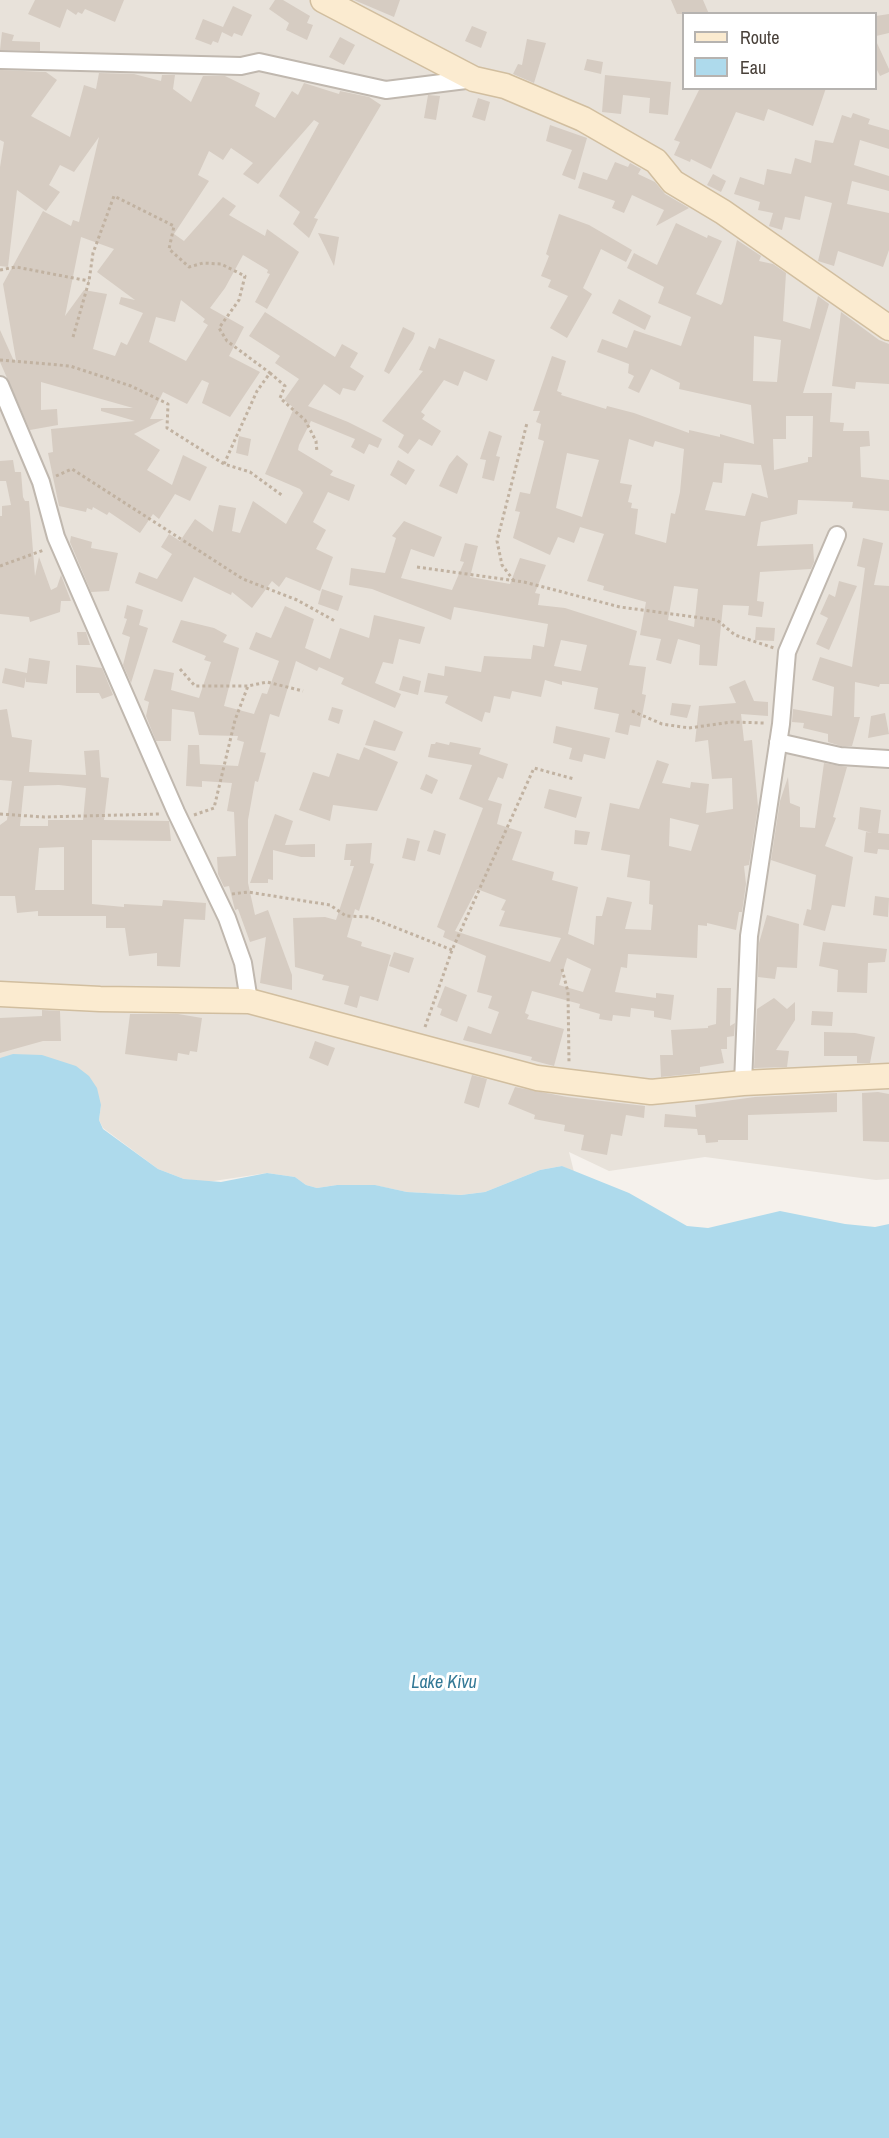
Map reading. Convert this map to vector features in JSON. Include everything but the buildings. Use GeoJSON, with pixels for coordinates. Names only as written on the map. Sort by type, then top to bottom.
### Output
{"type":"FeatureCollection","features":[{"type":"Feature","properties":{"kind":"street"},"geometry":{"type":"LineString","coordinates":[[323,0],[474,80],[505,86],[582,119],[656,160],[673,182],[723,212],[889,328]]}},
{"type":"Feature","properties":{"kind":"street"},"geometry":{"type":"LineString","coordinates":[[0,60],[232,66],[260,62],[386,90],[474,80]]}},
{"type":"Feature","properties":{"kind":"street"},"geometry":{"type":"LineString","coordinates":[[0,385],[41,482],[60,545],[178,816],[227,918],[243,963],[249,1001]]}},
{"type":"Feature","properties":{"kind":"street"},"geometry":{"type":"LineString","coordinates":[[743,1083],[749,936],[781,723],[787,652],[837,535]]}},
{"type":"Feature","properties":{"kind":"street"},"geometry":{"type":"LineString","coordinates":[[778,742],[840,756],[889,759]]}},
{"type":"Feature","properties":{"kind":"street"},"geometry":{"type":"LineString","coordinates":[[0,994],[100,999],[249,1001],[537,1078],[651,1092],[743,1083],[889,1076]]}},
{"type":"Feature","properties":{"kind":"path"},"geometry":{"type":"LineString","coordinates":[[73,337],[89,282],[93,253],[106,213],[114,196],[122,198],[174,226],[169,249],[189,267],[202,263],[221,264],[245,276],[239,300],[219,328],[227,341],[285,386],[280,398],[305,420],[316,441],[317,452]]}},
{"type":"Feature","properties":{"kind":"path"},"geometry":{"type":"LineString","coordinates":[[0,270],[16,267],[89,282]]}},
{"type":"Feature","properties":{"kind":"path"},"geometry":{"type":"LineString","coordinates":[[0,360],[70,366],[131,386],[168,404],[167,428],[224,464],[250,472],[283,496]]}},
{"type":"Feature","properties":{"kind":"path"},"geometry":{"type":"LineString","coordinates":[[224,464],[257,391],[270,373]]}},
{"type":"Feature","properties":{"kind":"path"},"geometry":{"type":"LineString","coordinates":[[514,580],[502,565],[497,541],[527,423]]}},
{"type":"Feature","properties":{"kind":"path"},"geometry":{"type":"LineString","coordinates":[[41,482],[72,469],[243,579],[297,600],[335,621]]}},
{"type":"Feature","properties":{"kind":"path"},"geometry":{"type":"LineString","coordinates":[[0,566],[60,545]]}},
{"type":"Feature","properties":{"kind":"path"},"geometry":{"type":"LineString","coordinates":[[417,567],[514,580],[620,607],[717,620],[735,635],[787,652]]}},
{"type":"Feature","properties":{"kind":"path"},"geometry":{"type":"LineString","coordinates":[[180,669],[195,686],[248,686],[267,682],[303,691]]}},
{"type":"Feature","properties":{"kind":"path"},"geometry":{"type":"LineString","coordinates":[[0,814],[44,817],[178,816],[214,808],[235,720],[248,686]]}},
{"type":"Feature","properties":{"kind":"path"},"geometry":{"type":"LineString","coordinates":[[632,711],[662,724],[689,728],[732,722],[781,723]]}},
{"type":"Feature","properties":{"kind":"path"},"geometry":{"type":"LineString","coordinates":[[419,1046],[452,950],[534,768],[574,779]]}},
{"type":"Feature","properties":{"kind":"path"},"geometry":{"type":"LineString","coordinates":[[215,896],[248,892],[330,905],[346,916],[369,917],[452,950]]}},
{"type":"Feature","properties":{"kind":"path"},"geometry":{"type":"LineString","coordinates":[[562,969],[568,992],[570,1083]]}},
{"type":"Feature","properties":{"kind":"shaded area"},"geometry":{"type":"Polygon","coordinates":[[[0,0],[889,0],[889,1179],[876,1180],[705,1157],[609,1171],[569,1152],[574,1172],[562,1166],[540,1170],[485,1192],[461,1195],[407,1192],[374,1185],[337,1185],[317,1188],[306,1185],[295,1177],[267,1173],[207,1182],[184,1179],[158,1169],[103,1128],[99,1120],[101,1105],[0,1058],[0,0]]]}},
{"type":"Feature","properties":{"kind":"water","name":"Lake Kivu"},"geometry":{"type":"Polygon","coordinates":[[[13,1054],[42,1055],[76,1066],[89,1076],[97,1088],[101,1105],[99,1120],[103,1129],[158,1169],[184,1179],[221,1182],[267,1173],[295,1177],[306,1185],[317,1188],[337,1185],[375,1185],[407,1192],[461,1195],[485,1192],[540,1170],[562,1166],[629,1193],[687,1226],[708,1228],[780,1211],[845,1224],[875,1227],[889,1224],[889,2138],[0,2138],[0,1058],[13,1054]]]}}]}
